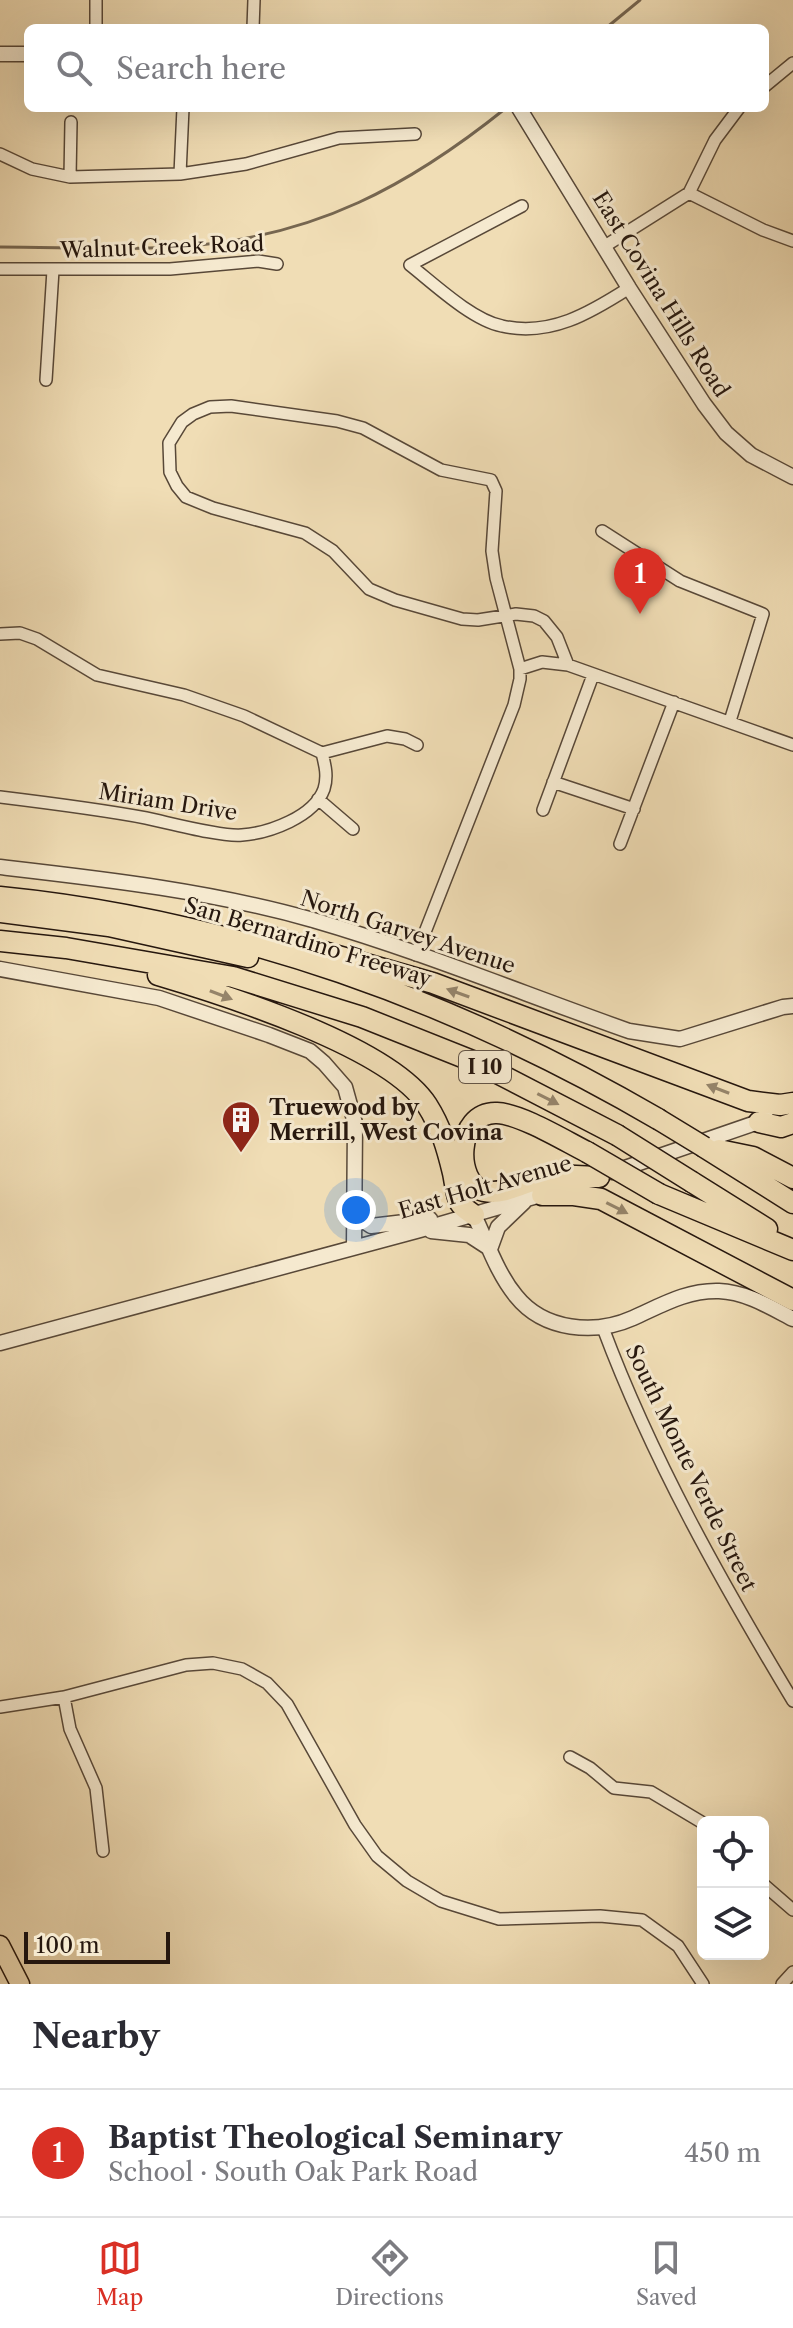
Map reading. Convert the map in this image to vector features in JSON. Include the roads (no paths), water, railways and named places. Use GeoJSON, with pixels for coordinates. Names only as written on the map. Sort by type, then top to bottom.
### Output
{"type":"FeatureCollection","features":[{"type":"Feature","properties":{"kind":"highway","name":"San Bernardino Freeway"},"geometry":{"type":"LineString","coordinates":[[0,897],[61,903],[210,932],[360,979],[439,1009],[604,1088],[793,1203]]}},
{"type":"Feature","properties":{"kind":"highway"},"geometry":{"type":"LineString","coordinates":[[0,912],[109,926],[178,940],[249,957],[332,983],[360,979]]}},
{"type":"Feature","properties":{"kind":"highway"},"geometry":{"type":"LineString","coordinates":[[0,925],[118,942],[250,971],[328,995],[348,1014]]}},
{"type":"Feature","properties":{"kind":"highway"},"geometry":{"type":"LineString","coordinates":[[210,932],[259,934],[346,957],[433,983],[748,1101],[793,1106]]}},
{"type":"Feature","properties":{"kind":"highway","name":"I 10"},"geometry":{"type":"LineString","coordinates":[[0,941],[66,948],[233,977],[348,1014],[480,1064],[617,1135],[793,1247]]}},
{"type":"Feature","properties":{"kind":"highway"},"geometry":{"type":"LineString","coordinates":[[66,948],[210,991],[355,1049],[397,1074],[424,1100],[439,1124],[466,1218]]}},
{"type":"Feature","properties":{"kind":"highway"},"geometry":{"type":"LineString","coordinates":[[599,1177],[549,1176],[496,1192],[480,1190],[471,1181],[463,1154],[464,1139],[471,1125],[484,1115],[496,1113],[539,1128],[659,1194],[793,1247]]}},
{"type":"Feature","properties":{"kind":"highway"},"geometry":{"type":"LineString","coordinates":[[759,1122],[781,1127],[793,1123]]}},
{"type":"Feature","properties":{"kind":"highway"},"geometry":{"type":"LineString","coordinates":[[704,1147],[759,1160],[793,1178]]}},
{"type":"Feature","properties":{"kind":"highway"},"geometry":{"type":"LineString","coordinates":[[534,1197],[574,1195],[601,1199],[793,1300]]}},
{"type":"Feature","properties":{"kind":"main road"},"geometry":{"type":"LineString","coordinates":[[0,1945],[20,1984]]}},
{"type":"Feature","properties":{"kind":"street"},"geometry":{"type":"LineString","coordinates":[[96,0],[96,24]]}},
{"type":"Feature","properties":{"kind":"street"},"geometry":{"type":"LineString","coordinates":[[253,24],[254,0]]}},
{"type":"Feature","properties":{"kind":"street"},"geometry":{"type":"LineString","coordinates":[[0,54],[24,54]]}},
{"type":"Feature","properties":{"kind":"street"},"geometry":{"type":"LineString","coordinates":[[769,83],[793,63]]}},
{"type":"Feature","properties":{"kind":"street"},"geometry":{"type":"LineString","coordinates":[[180,174],[183,112]]}},
{"type":"Feature","properties":{"kind":"street","name":"East Covina Hills Road"},"geometry":{"type":"LineString","coordinates":[[521,112],[704,404],[726,433],[751,455],[793,477]]}},
{"type":"Feature","properties":{"kind":"street"},"geometry":{"type":"LineString","coordinates":[[605,246],[689,193],[715,140],[736,112]]}},
{"type":"Feature","properties":{"kind":"street"},"geometry":{"type":"LineString","coordinates":[[70,177],[71,122]]}},
{"type":"Feature","properties":{"kind":"street"},"geometry":{"type":"LineString","coordinates":[[0,154],[32,169],[70,177],[180,174],[246,164],[339,138],[415,134]]}},
{"type":"Feature","properties":{"kind":"street"},"geometry":{"type":"LineString","coordinates":[[689,193],[763,230],[793,241]]}},
{"type":"Feature","properties":{"kind":"street"},"geometry":{"type":"LineString","coordinates":[[522,206],[410,265],[462,306],[501,326],[548,328],[590,313],[629,288]]}},
{"type":"Feature","properties":{"kind":"street","name":"Walnut Creek Road"},"geometry":{"type":"LineString","coordinates":[[0,269],[170,269],[258,261],[277,264]]}},
{"type":"Feature","properties":{"kind":"street"},"geometry":{"type":"LineString","coordinates":[[46,380],[53,270]]}},
{"type":"Feature","properties":{"kind":"street"},"geometry":{"type":"LineString","coordinates":[[416,955],[514,705],[520,679],[511,615],[492,551],[496,491],[491,480],[441,470],[385,437],[363,428],[337,421],[231,406],[210,407],[193,414],[182,422],[169,443],[170,472],[186,497],[213,508],[305,533],[333,551],[369,589],[395,600],[462,619],[511,615],[534,616],[550,627],[557,637],[568,665]]}},
{"type":"Feature","properties":{"kind":"street"},"geometry":{"type":"LineString","coordinates":[[602,531],[680,581],[763,614],[730,721]]}},
{"type":"Feature","properties":{"kind":"street"},"geometry":{"type":"LineString","coordinates":[[0,634],[20,633],[37,639],[97,675],[184,695],[229,711],[322,753],[387,736],[417,745]]}},
{"type":"Feature","properties":{"kind":"street"},"geometry":{"type":"LineString","coordinates":[[520,669],[542,662],[568,665],[793,745]]}},
{"type":"Feature","properties":{"kind":"street"},"geometry":{"type":"LineString","coordinates":[[543,810],[593,675]]}},
{"type":"Feature","properties":{"kind":"street"},"geometry":{"type":"LineString","coordinates":[[620,844],[674,702]]}},
{"type":"Feature","properties":{"kind":"street"},"geometry":{"type":"LineString","coordinates":[[322,753],[327,771],[324,789],[318,799],[353,829]]}},
{"type":"Feature","properties":{"kind":"street"},"geometry":{"type":"LineString","coordinates":[[553,782],[634,809]]}},
{"type":"Feature","properties":{"kind":"street","name":"Miriam Drive"},"geometry":{"type":"LineString","coordinates":[[0,797],[128,815],[238,836],[267,832],[294,820],[318,799]]}},
{"type":"Feature","properties":{"kind":"street","name":"North Garvey Avenue"},"geometry":{"type":"LineString","coordinates":[[0,867],[135,884],[314,921],[629,1031],[680,1039],[793,1006]]}},
{"type":"Feature","properties":{"kind":"street"},"geometry":{"type":"LineString","coordinates":[[0,969],[159,998],[310,1051],[336,1074],[351,1104],[355,1123],[354,1247]]}},
{"type":"Feature","properties":{"kind":"street","name":"East Holt Avenue"},"geometry":{"type":"LineString","coordinates":[[0,1343],[466,1218],[599,1177],[759,1122],[793,1106]]}},
{"type":"Feature","properties":{"kind":"street"},"geometry":{"type":"LineString","coordinates":[[355,1196],[365,1222],[371,1226],[466,1218],[490,1249],[515,1295],[536,1314],[561,1325],[603,1328],[632,1319],[673,1299],[703,1292],[738,1294],[793,1319]]}},
{"type":"Feature","properties":{"kind":"street"},"geometry":{"type":"LineString","coordinates":[[490,1249],[498,1227],[534,1197]]}},
{"type":"Feature","properties":{"kind":"street"},"geometry":{"type":"LineString","coordinates":[[420,1230],[469,1235],[490,1249]]}},
{"type":"Feature","properties":{"kind":"street","name":"South Monte Verde Street"},"geometry":{"type":"LineString","coordinates":[[603,1328],[619,1372],[681,1502],[732,1598],[793,1701]]}},
{"type":"Feature","properties":{"kind":"street"},"geometry":{"type":"LineString","coordinates":[[0,1707],[64,1697],[186,1665],[213,1663],[242,1669],[267,1683],[287,1704],[355,1825],[377,1856],[407,1881],[441,1901],[499,1919],[600,1916],[642,1920],[678,1946],[703,1984]]}},
{"type":"Feature","properties":{"kind":"street"},"geometry":{"type":"LineString","coordinates":[[64,1697],[70,1729],[96,1788],[103,1851]]}},
{"type":"Feature","properties":{"kind":"street"},"geometry":{"type":"LineString","coordinates":[[570,1757],[590,1768],[614,1788],[651,1792],[697,1819]]}},
{"type":"Feature","properties":{"kind":"street"},"geometry":{"type":"LineString","coordinates":[[768,1888],[793,1910]]}},
{"type":"Feature","properties":{"kind":"street"},"geometry":{"type":"LineString","coordinates":[[782,1984],[793,1972]]}},
{"type":"Feature","properties":{"kind":"waterway"},"geometry":{"type":"LineString","coordinates":[[611,24],[640,0]]}},
{"type":"Feature","properties":{"kind":"waterway"},"geometry":{"type":"LineString","coordinates":[[0,247],[118,249],[188,246],[278,231],[319,219],[397,183],[501,112]]}},
{"type":"Feature","properties":{"kind":"place","name":"Baptist Theological Seminary"},"geometry":{"type":"Point","coordinates":[640,614]}},
{"type":"Feature","properties":{"kind":"place","name":"Truewood by Merrill, West Covina"},"geometry":{"type":"Point","coordinates":[241,1154]}}]}
